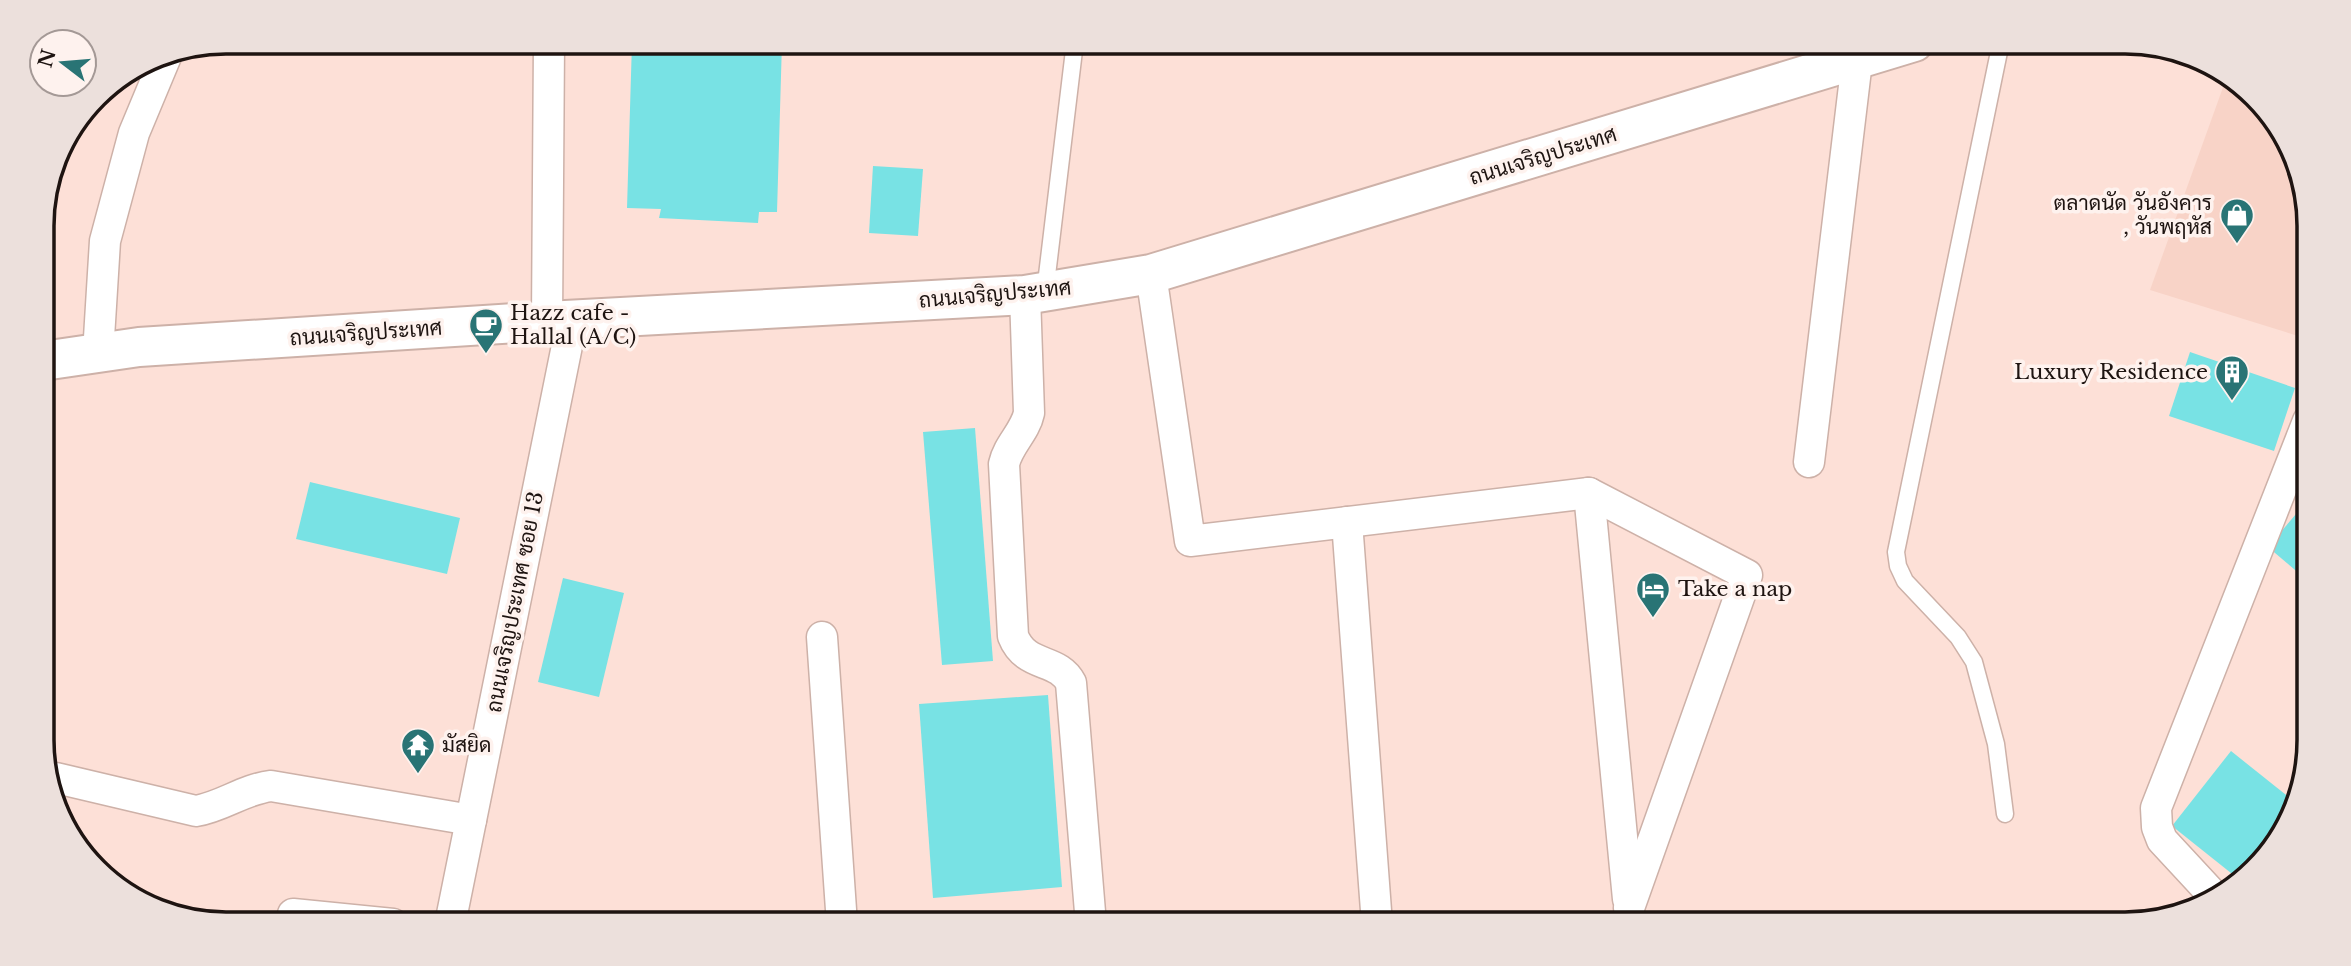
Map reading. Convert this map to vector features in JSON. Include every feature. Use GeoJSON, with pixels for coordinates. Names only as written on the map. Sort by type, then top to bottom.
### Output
{"type":"FeatureCollection","features":[{"type":"Feature","properties":{"kind":"street","name":"ถนนเจริญประเทศ ซอย 13"},"geometry":{"type":"LineString","coordinates":[[452,912],[559,321],[549,54]]}},
{"type":"Feature","properties":{"kind":"street","name":"ถนนเจริญประเทศ"},"geometry":{"type":"LineString","coordinates":[[55,359],[139,347],[1035,294],[1151,274],[1878,54]]}},
{"type":"Feature","properties":{"kind":"street"},"geometry":{"type":"LineString","coordinates":[[1809,462],[1857,61]]}},
{"type":"Feature","properties":{"kind":"street"},"geometry":{"type":"LineString","coordinates":[[97,354],[105,241],[134,133],[162,66]]}},
{"type":"Feature","properties":{"kind":"street"},"geometry":{"type":"LineString","coordinates":[[1151,274],[1190,541],[1588,493],[1747,575],[1632,911]]}},
{"type":"Feature","properties":{"kind":"street"},"geometry":{"type":"LineString","coordinates":[[1035,294],[1029,413],[1027,423],[1006,453],[1004,464],[1013,636],[1017,647],[1025,655],[1061,671],[1071,683],[1090,912]]}},
{"type":"Feature","properties":{"kind":"street"},"geometry":{"type":"LineString","coordinates":[[2209,890],[2162,840],[2157,827],[2156,808],[2297,449]]}},
{"type":"Feature","properties":{"kind":"street"},"geometry":{"type":"LineString","coordinates":[[1588,493],[1630,911]]}},
{"type":"Feature","properties":{"kind":"street"},"geometry":{"type":"LineString","coordinates":[[1347,522],[1376,911]]}},
{"type":"Feature","properties":{"kind":"street"},"geometry":{"type":"LineString","coordinates":[[822,637],[841,912]]}},
{"type":"Feature","properties":{"kind":"street"},"geometry":{"type":"LineString","coordinates":[[59,779],[196,811],[208,809],[255,788],[271,786],[471,820]]}},
{"type":"Feature","properties":{"kind":"lane"},"geometry":{"type":"LineString","coordinates":[[1035,294],[1073,54]]}},
{"type":"Feature","properties":{"kind":"lane"},"geometry":{"type":"LineString","coordinates":[[1999,54],[1896,552],[1898,566],[1905,581],[1958,637],[1974,662],[1996,744],[2005,814]]}},
{"type":"Feature","properties":{"kind":"shaded area","name":"ตลาดนัด วันอังคาร , วันพฤหัส"},"geometry":{"type":"Polygon","coordinates":[[[2224,85],[2268,130],[2284,160],[2291,181],[2297,226],[2297,336],[2150,290],[2224,85]]]}},
{"type":"Feature","properties":{"kind":"building"},"geometry":{"type":"Polygon","coordinates":[[[632,54],[782,54],[777,212],[759,212],[758,223],[659,218],[661,209],[627,208],[632,54]]]}},
{"type":"Feature","properties":{"kind":"building"},"geometry":{"type":"Polygon","coordinates":[[[873,166],[923,169],[918,236],[869,233],[873,166]]]}},
{"type":"Feature","properties":{"kind":"building","name":"Luxury Residence"},"geometry":{"type":"Polygon","coordinates":[[[2190,352],[2295,388],[2274,451],[2169,416],[2190,352]]]}},
{"type":"Feature","properties":{"kind":"building"},"geometry":{"type":"Polygon","coordinates":[[[975,428],[993,661],[942,665],[923,432],[975,428]]]}},
{"type":"Feature","properties":{"kind":"building"},"geometry":{"type":"Polygon","coordinates":[[[310,482],[460,518],[447,574],[296,539],[310,482]]]}},
{"type":"Feature","properties":{"kind":"building"},"geometry":{"type":"Polygon","coordinates":[[[2297,513],[2297,572],[2268,547],[2297,513]]]}},
{"type":"Feature","properties":{"kind":"building"},"geometry":{"type":"Polygon","coordinates":[[[563,578],[624,593],[599,697],[538,682],[563,578]]]}},
{"type":"Feature","properties":{"kind":"building"},"geometry":{"type":"Polygon","coordinates":[[[1048,695],[1062,887],[933,898],[919,704],[1048,695]]]}},
{"type":"Feature","properties":{"kind":"building"},"geometry":{"type":"Polygon","coordinates":[[[2231,751],[2287,796],[2268,836],[2247,862],[2232,874],[2172,826],[2231,751]]]}},
{"type":"Feature","properties":{"kind":"place","name":"ตลาดนัด วันอังคาร , วันพฤหัส"},"geometry":{"type":"Point","coordinates":[2237,245]}},
{"type":"Feature","properties":{"kind":"place","name":"Hazz cafe - Hallal (A/C)"},"geometry":{"type":"Point","coordinates":[486,355]}},
{"type":"Feature","properties":{"kind":"place","name":"Luxury Residence"},"geometry":{"type":"Point","coordinates":[2232,402]}},
{"type":"Feature","properties":{"kind":"place","name":"Take a nap"},"geometry":{"type":"Point","coordinates":[1653,619]}},
{"type":"Feature","properties":{"kind":"place","name":"มัสยิด"},"geometry":{"type":"Point","coordinates":[418,775]}}]}
